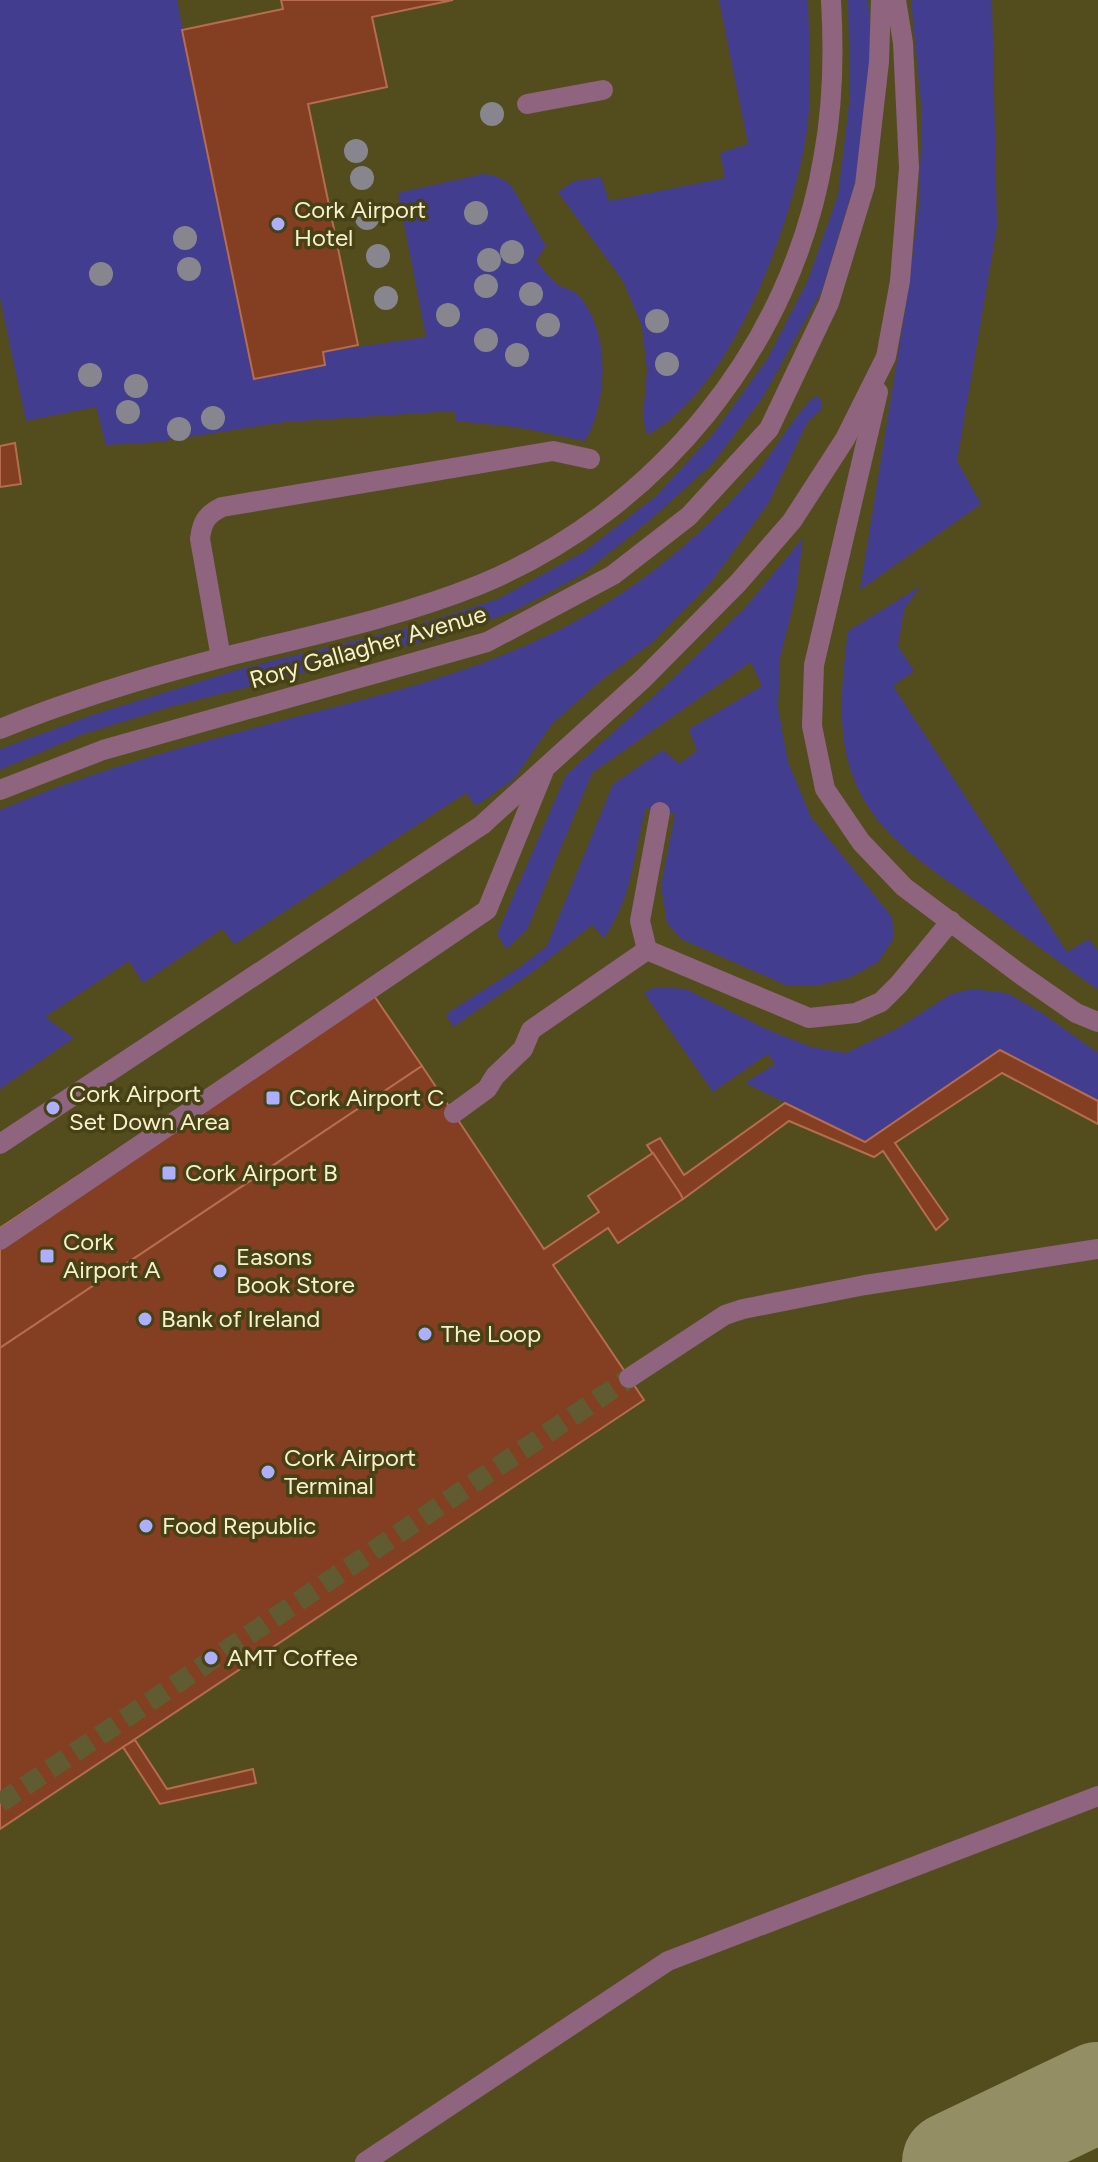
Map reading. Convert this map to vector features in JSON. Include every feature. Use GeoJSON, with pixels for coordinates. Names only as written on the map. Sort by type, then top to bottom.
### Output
{"type":"FeatureCollection","features":[{"type":"Feature","properties":{"kind":"street","name":"Rory Gallagher Avenue"},"geometry":{"type":"LineString","coordinates":[[0,729],[91,694],[343,628],[480,584],[515,568],[575,533],[650,476],[689,435],[745,362],[777,304],[801,247],[824,157],[829,117],[831,0]]}},
{"type":"Feature","properties":{"kind":"street","name":"Rory Gallagher Avenue"},"geometry":{"type":"LineString","coordinates":[[0,790],[112,747],[487,642],[613,575],[689,516],[769,429],[829,303],[865,185],[879,62],[881,0]]}},
{"type":"Feature","properties":{"kind":"street"},"geometry":{"type":"LineString","coordinates":[[896,0],[903,43],[909,168],[900,281],[886,357],[814,665],[812,726],[825,789],[861,842],[904,887],[1076,1013],[1098,1022]]}},
{"type":"Feature","properties":{"kind":"street"},"geometry":{"type":"LineString","coordinates":[[527,104],[603,90]]}},
{"type":"Feature","properties":{"kind":"street"},"geometry":{"type":"LineString","coordinates":[[0,1144],[482,825],[644,678],[738,583],[792,521],[845,439],[886,357]]}},
{"type":"Feature","properties":{"kind":"street"},"geometry":{"type":"LineString","coordinates":[[221,658],[200,539],[208,513],[222,507],[553,451],[590,459]]}},
{"type":"Feature","properties":{"kind":"street"},"geometry":{"type":"LineString","coordinates":[[0,1240],[487,910],[545,769]]}},
{"type":"Feature","properties":{"kind":"street"},"geometry":{"type":"LineString","coordinates":[[647,950],[640,921],[660,812]]}},
{"type":"Feature","properties":{"kind":"street"},"geometry":{"type":"LineString","coordinates":[[647,950],[809,1018],[856,1013],[881,1002],[951,921]]}},
{"type":"Feature","properties":{"kind":"street"},"geometry":{"type":"LineString","coordinates":[[454,1113],[487,1089],[495,1076],[523,1049],[531,1030],[647,950]]}},
{"type":"Feature","properties":{"kind":"street"},"geometry":{"type":"LineString","coordinates":[[629,1378],[725,1315],[743,1309],[865,1285],[1098,1249]]}},
{"type":"Feature","properties":{"kind":"street"},"geometry":{"type":"LineString","coordinates":[[365,2162],[668,1961],[1098,1796]]}},
{"type":"Feature","properties":{"kind":"shaded area"},"geometry":{"type":"Polygon","coordinates":[[[0,0],[1098,0],[1098,2162],[0,2162],[0,0]]]}},
{"type":"Feature","properties":{"kind":"shaded area"},"geometry":{"type":"Polygon","coordinates":[[[0,0],[177,0],[255,379],[325,365],[323,352],[426,337],[398,193],[483,174],[498,177],[511,185],[546,246],[536,261],[557,284],[578,295],[596,327],[601,347],[602,387],[593,425],[585,441],[516,427],[456,421],[454,411],[285,422],[157,442],[106,445],[96,407],[26,421],[0,298],[0,0]]]}},
{"type":"Feature","properties":{"kind":"shaded area"},"geometry":{"type":"Polygon","coordinates":[[[719,0],[808,0],[808,122],[790,204],[775,250],[733,341],[707,380],[678,413],[647,435],[643,418],[647,370],[642,326],[623,281],[558,192],[574,181],[601,177],[609,201],[725,178],[720,153],[748,144],[719,0]]]}},
{"type":"Feature","properties":{"kind":"shaded area"},"geometry":{"type":"Polygon","coordinates":[[[848,0],[868,0],[872,56],[856,179],[822,290],[763,397],[713,463],[649,521],[583,574],[518,609],[446,636],[170,707],[81,735],[0,770],[0,749],[95,714],[244,668],[411,627],[498,599],[585,551],[655,497],[714,433],[768,358],[808,280],[838,195],[850,96],[848,0]]]}},
{"type":"Feature","properties":{"kind":"shaded area"},"geometry":{"type":"Polygon","coordinates":[[[911,0],[992,0],[997,227],[957,461],[981,504],[860,590],[919,205],[922,114],[911,0]]]}},
{"type":"Feature","properties":{"kind":"shaded area"},"geometry":{"type":"Polygon","coordinates":[[[817,395],[822,403],[821,410],[808,421],[768,504],[711,582],[653,642],[604,678],[552,724],[514,779],[476,806],[466,793],[235,944],[222,929],[143,983],[129,961],[45,1017],[74,1038],[0,1089],[0,810],[152,756],[453,673],[489,661],[558,630],[638,582],[701,530],[758,471],[802,409],[817,395]]]}},
{"type":"Feature","properties":{"kind":"shaded area"},"geometry":{"type":"Polygon","coordinates":[[[803,538],[796,593],[780,658],[778,708],[788,762],[811,817],[892,917],[894,938],[878,962],[849,978],[819,985],[788,986],[681,939],[667,923],[661,886],[675,814],[646,808],[627,891],[604,938],[592,925],[534,971],[453,1027],[446,1014],[547,946],[613,784],[663,750],[679,764],[697,751],[689,729],[762,686],[751,662],[592,773],[527,930],[506,949],[497,934],[566,775],[666,685],[745,608],[803,538]]]}},
{"type":"Feature","properties":{"kind":"shaded area"},"geometry":{"type":"Polygon","coordinates":[[[921,586],[904,609],[898,646],[914,671],[893,686],[1067,952],[1089,939],[1098,952],[1098,990],[911,853],[879,821],[865,803],[855,782],[842,726],[848,631],[921,586]]]}},
{"type":"Feature","properties":{"kind":"shaded area"},"geometry":{"type":"Polygon","coordinates":[[[655,987],[686,989],[766,1029],[811,1047],[846,1053],[898,1028],[951,994],[972,989],[1007,993],[1042,1013],[1098,1053],[1098,1101],[1000,1050],[865,1142],[745,1083],[775,1064],[768,1054],[713,1092],[644,993],[655,987]]]}},
{"type":"Feature","properties":{"kind":"building","name":"Cork Airport Hotel"},"geometry":{"type":"Polygon","coordinates":[[[281,0],[453,0],[372,17],[387,87],[308,104],[358,345],[323,352],[325,365],[254,379],[182,30],[283,9],[281,0]]]}},
{"type":"Feature","properties":{"kind":"building"},"geometry":{"type":"Polygon","coordinates":[[[15,443],[21,484],[0,487],[0,446],[15,443]]]}},
{"type":"Feature","properties":{"kind":"building"},"geometry":{"type":"Polygon","coordinates":[[[366,984],[422,1066],[0,1348],[0,1228],[366,984]]]}},
{"type":"Feature","properties":{"kind":"building"},"geometry":{"type":"Polygon","coordinates":[[[1000,1050],[1098,1101],[1098,1124],[1002,1073],[895,1143],[948,1219],[936,1230],[883,1151],[874,1157],[789,1121],[683,1199],[647,1145],[660,1138],[684,1175],[785,1103],[865,1142],[1000,1050]]]}},
{"type":"Feature","properties":{"kind":"building","name":"Cork Airport Terminal"},"geometry":{"type":"Polygon","coordinates":[[[422,1066],[544,1249],[599,1212],[588,1196],[653,1153],[680,1193],[683,1199],[618,1243],[608,1228],[553,1265],[644,1400],[0,1829],[0,1348],[422,1066]]]}},
{"type":"Feature","properties":{"kind":"building"},"geometry":{"type":"Polygon","coordinates":[[[135,1740],[167,1789],[253,1769],[256,1783],[160,1804],[123,1747],[135,1740]]]}},
{"type":"Feature","properties":{"kind":"taxiway"},"geometry":{"type":"LineString","coordinates":[[952,2162],[1098,2092]]}},
{"type":"Feature","properties":{"kind":"tunnel"},"geometry":{"type":"LineString","coordinates":[[0,1803],[629,1378]]}},
{"type":"Feature","properties":{"kind":"place","name":"Cork Airport Hotel"},"geometry":{"type":"Point","coordinates":[278,224]}},
{"type":"Feature","properties":{"kind":"place","name":"Cork Airport C"},"geometry":{"type":"Point","coordinates":[273,1098]}},
{"type":"Feature","properties":{"kind":"place","name":"Cork Airport Set Down Area"},"geometry":{"type":"Point","coordinates":[53,1108]}},
{"type":"Feature","properties":{"kind":"place","name":"Cork Airport B"},"geometry":{"type":"Point","coordinates":[169,1173]}},
{"type":"Feature","properties":{"kind":"place","name":"Cork Airport A"},"geometry":{"type":"Point","coordinates":[47,1256]}},
{"type":"Feature","properties":{"kind":"place","name":"Easons Book Store"},"geometry":{"type":"Point","coordinates":[220,1271]}},
{"type":"Feature","properties":{"kind":"place","name":"Bank of Ireland"},"geometry":{"type":"Point","coordinates":[145,1319]}},
{"type":"Feature","properties":{"kind":"place","name":"The Loop"},"geometry":{"type":"Point","coordinates":[425,1334]}},
{"type":"Feature","properties":{"kind":"place","name":"Cork Airport Terminal"},"geometry":{"type":"Point","coordinates":[268,1472]}},
{"type":"Feature","properties":{"kind":"place","name":"Food Republic"},"geometry":{"type":"Point","coordinates":[146,1526]}},
{"type":"Feature","properties":{"kind":"place","name":"AMT Coffee"},"geometry":{"type":"Point","coordinates":[211,1658]}}]}
